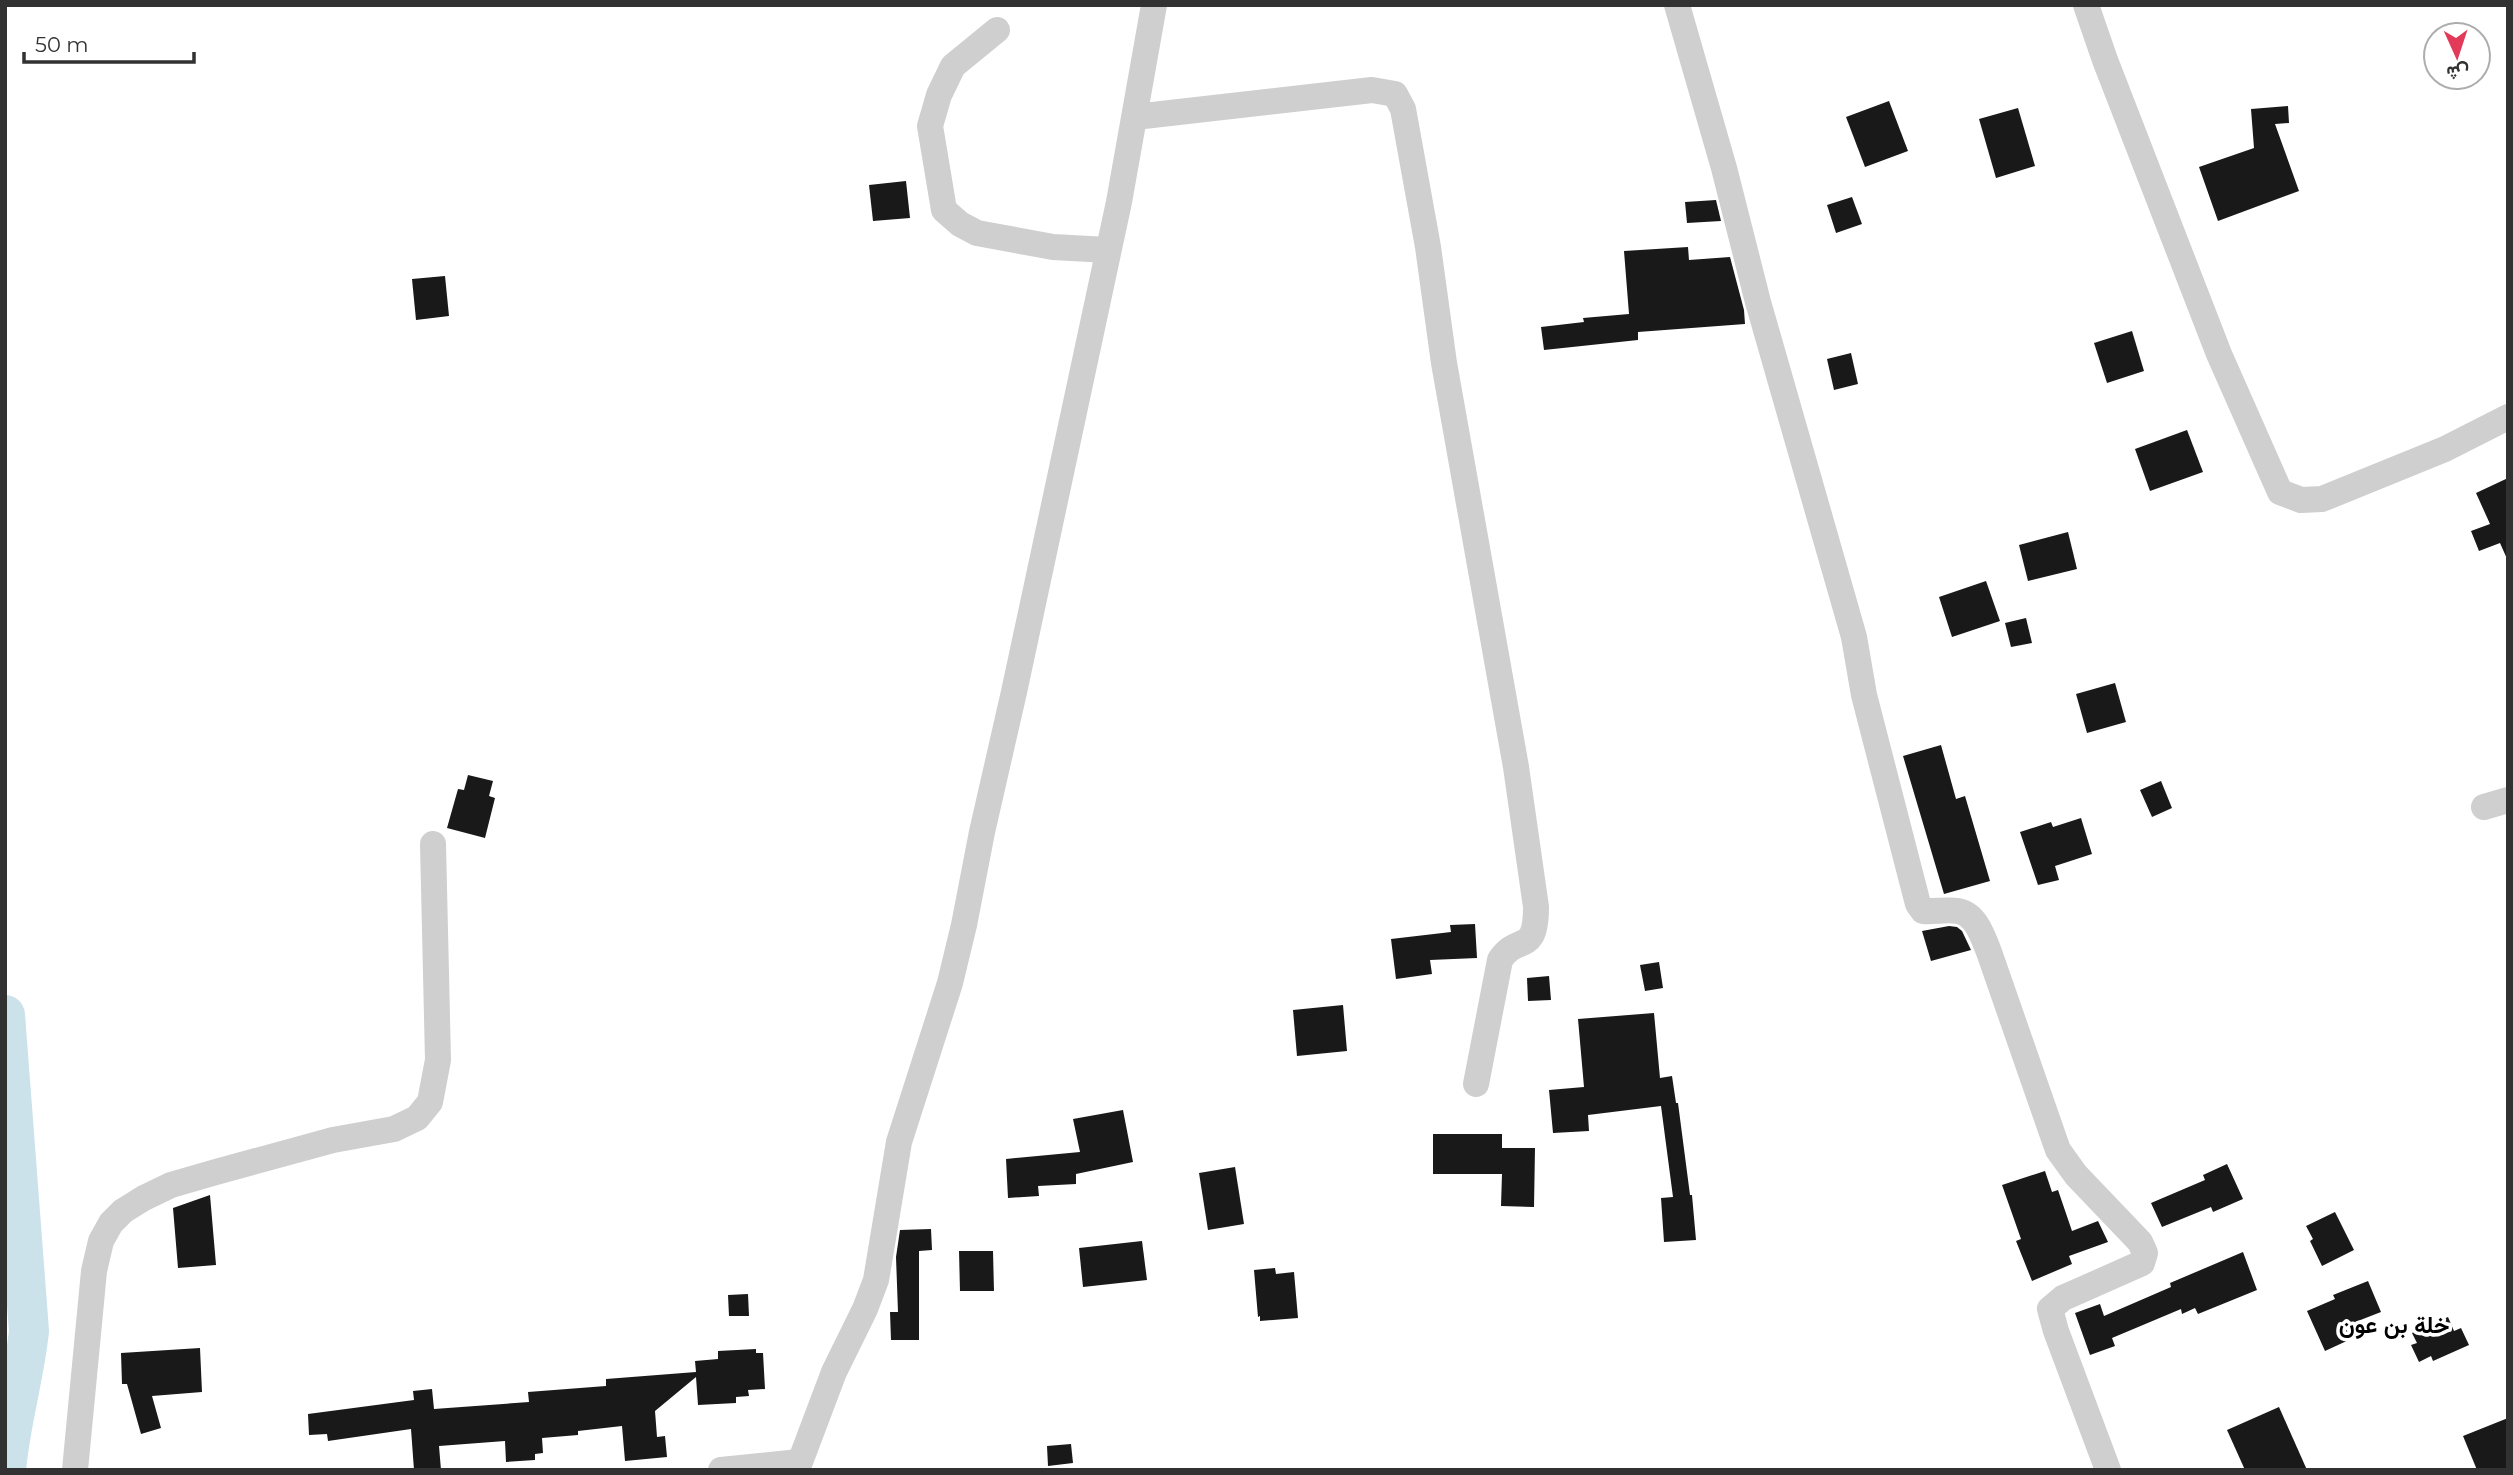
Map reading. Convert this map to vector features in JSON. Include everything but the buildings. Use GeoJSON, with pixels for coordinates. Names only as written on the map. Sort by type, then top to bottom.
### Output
{"type":"FeatureCollection","features":[{"type":"Feature","properties":{"kind":"street"},"geometry":{"type":"LineString","coordinates":[[721,1470],[798,1466],[834,1372],[860,1321],[876,1280],[899,1142],[950,983],[964,925],[1108,250],[1135,117],[1153,5]]}},
{"type":"Feature","properties":{"kind":"street"},"geometry":{"type":"LineString","coordinates":[[1677,5],[1854,637],[1864,695],[1918,904],[1923,911],[1963,912],[1977,925],[1989,951],[2058,1150],[2076,1175],[2140,1242],[2146,1253],[2143,1263],[2063,1298],[2050,1309],[2108,1470]]}},
{"type":"Feature","properties":{"kind":"street"},"geometry":{"type":"LineString","coordinates":[[2087,5],[2105,60],[2219,354],[2280,492],[2301,500],[2322,499],[2445,449],[2508,417]]}},
{"type":"Feature","properties":{"kind":"street"},"geometry":{"type":"LineString","coordinates":[[997,30],[953,66],[939,95],[930,126],[944,210],[960,224],[977,233],[1054,247],[1108,250]]}},
{"type":"Feature","properties":{"kind":"street"},"geometry":{"type":"LineString","coordinates":[[1135,117],[1372,90],[1395,94],[1403,109],[1428,247],[1444,363],[1516,767],[1536,907],[1533,936],[1504,953],[1500,960],[1476,1084]]}},
{"type":"Feature","properties":{"kind":"street"},"geometry":{"type":"LineString","coordinates":[[75,1470],[94,1271],[101,1241],[111,1223],[123,1211],[171,1185],[333,1140],[394,1129],[417,1118],[430,1102],[438,1060],[433,844]]}},
{"type":"Feature","properties":{"kind":"waterway"},"geometry":{"type":"LineString","coordinates":[[5,1015],[29,1331],[6,1470]]}},
{"type":"Feature","properties":{"kind":"district","name":"خلة بن عون"},"geometry":{"type":"Point","coordinates":[2394,1325]}}]}
